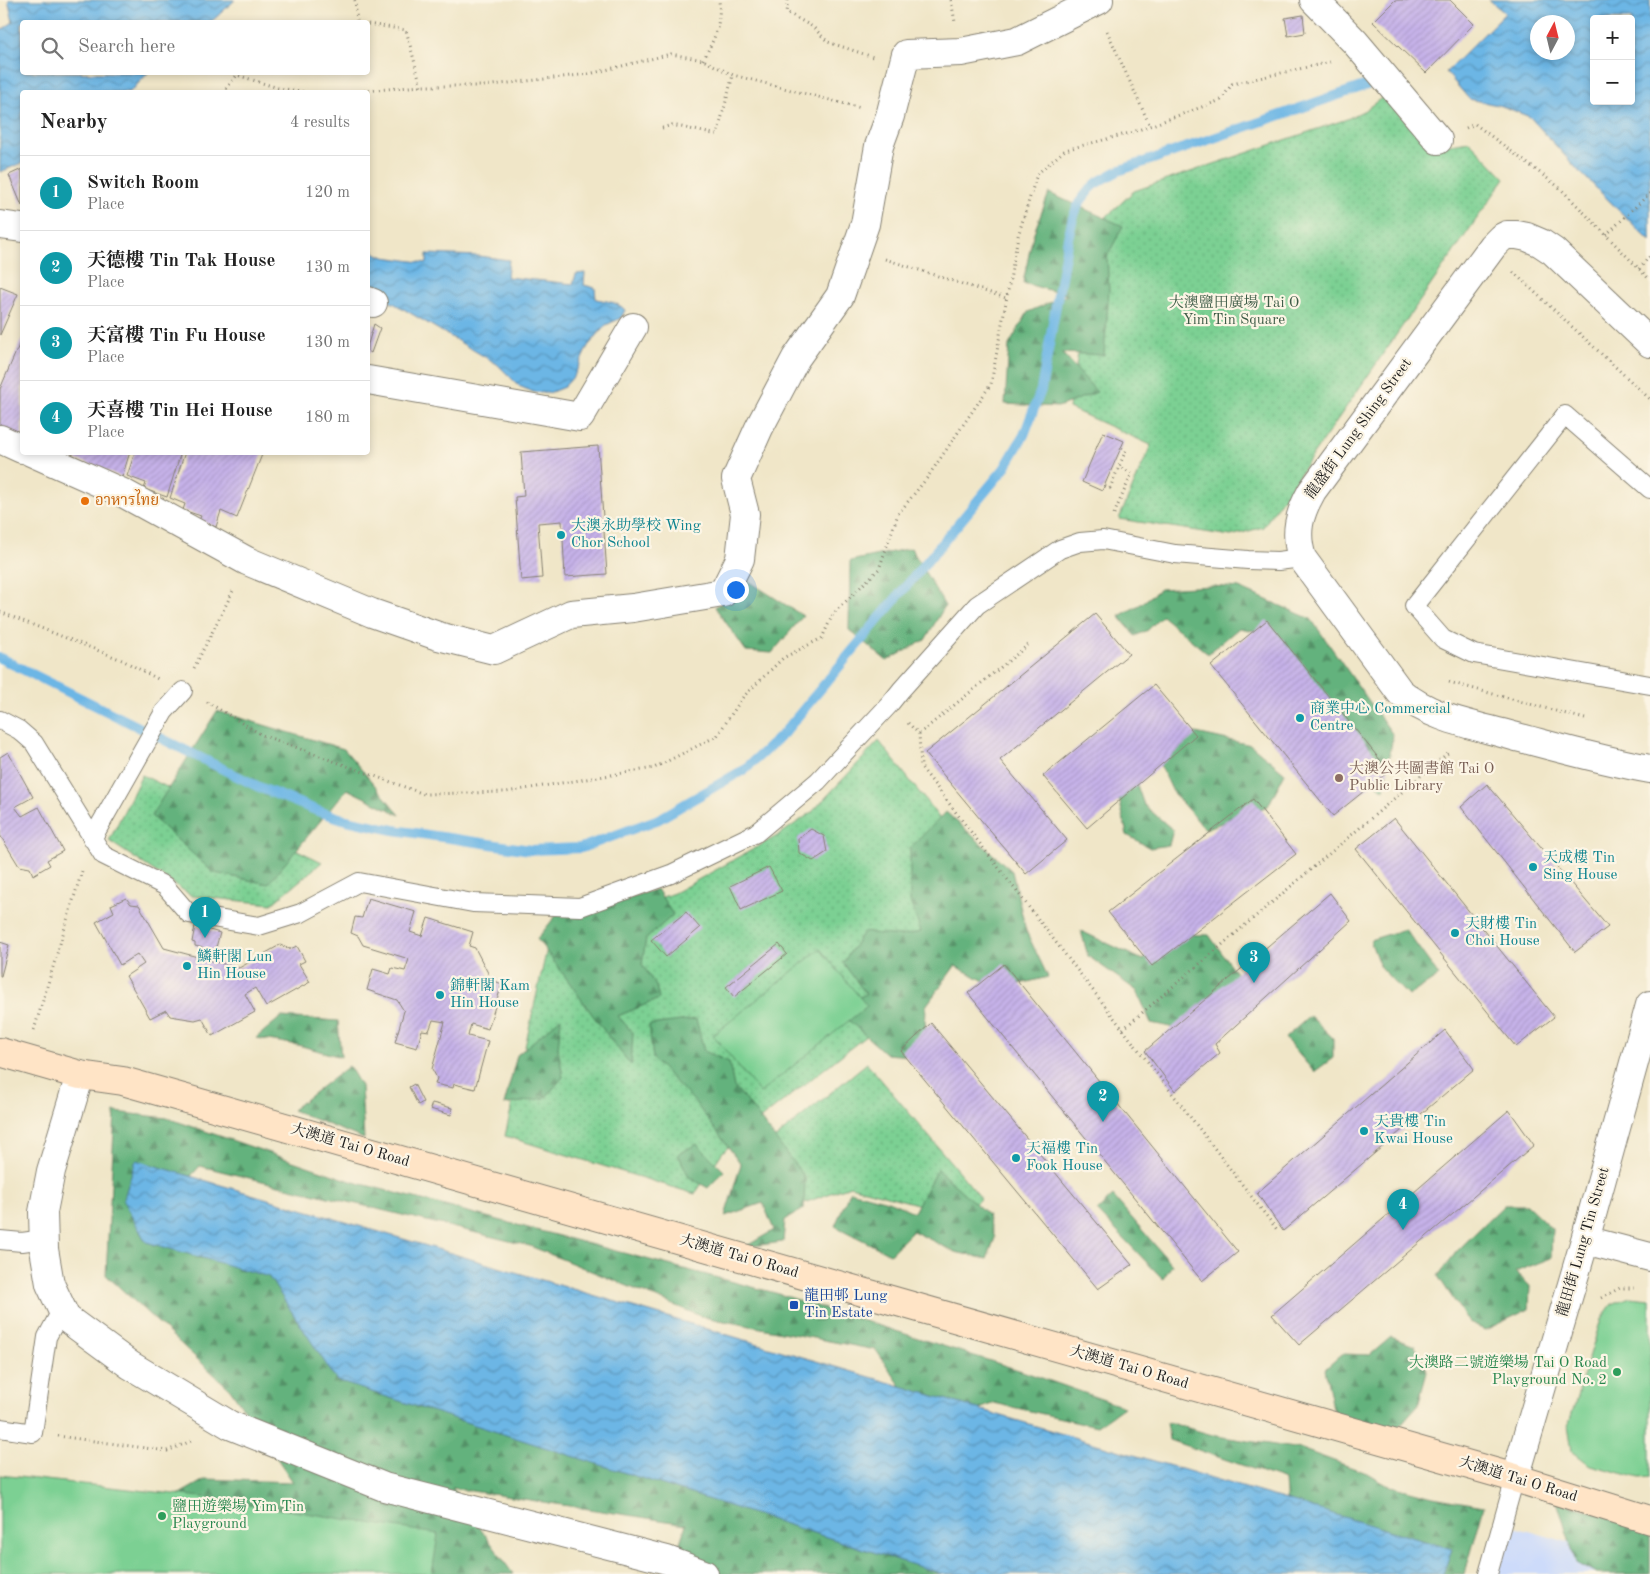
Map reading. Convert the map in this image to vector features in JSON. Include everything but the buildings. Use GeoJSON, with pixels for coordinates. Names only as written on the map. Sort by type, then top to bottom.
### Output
{"type":"FeatureCollection","features":[{"type":"Feature","properties":{"kind":"main road","name":"大澳道 Tai O Road"},"geometry":{"type":"LineString","coordinates":[[0,1052],[80,1075],[123,1081],[1516,1478],[1650,1520]]}},
{"type":"Feature","properties":{"kind":"street"},"geometry":{"type":"LineString","coordinates":[[1314,0],[1364,53],[1438,140]]}},
{"type":"Feature","properties":{"kind":"street"},"geometry":{"type":"LineString","coordinates":[[38,455],[123,493],[247,561],[372,613],[438,636],[494,650],[572,614],[633,608],[724,593],[740,559],[745,514],[736,479],[759,428],[796,358],[840,296],[865,224],[879,146],[890,116],[906,54],[961,52],[1017,41],[1097,1]]}},
{"type":"Feature","properties":{"kind":"street"},"geometry":{"type":"LineString","coordinates":[[0,224],[20,228]]}},
{"type":"Feature","properties":{"kind":"street","name":"龍盛街 Lung Shing Street"},"geometry":{"type":"LineString","coordinates":[[1650,343],[1553,251],[1527,237],[1507,235],[1501,238],[1493,246],[1312,491],[1302,508],[1298,527],[1298,545],[1302,558],[1400,692],[1412,702],[1444,717],[1595,758],[1650,769]]}},
{"type":"Feature","properties":{"kind":"street"},"geometry":{"type":"LineString","coordinates":[[370,380],[580,417],[633,327]]}},
{"type":"Feature","properties":{"kind":"street"},"geometry":{"type":"LineString","coordinates":[[0,440],[20,448]]}},
{"type":"Feature","properties":{"kind":"street","name":"龍田街 Lung Tin Street"},"geometry":{"type":"LineString","coordinates":[[1516,1478],[1585,1240],[1650,1005]]}},
{"type":"Feature","properties":{"kind":"street"},"geometry":{"type":"LineString","coordinates":[[80,1075],[51,1171],[43,1212],[44,1239],[50,1284],[66,1318],[130,1365],[230,1425],[384,1487],[668,1560],[704,1574]]}},
{"type":"Feature","properties":{"kind":"street"},"geometry":{"type":"LineString","coordinates":[[1585,1240],[1650,1257]]}},
{"type":"Feature","properties":{"kind":"lane"},"geometry":{"type":"LineString","coordinates":[[1650,489],[1565,415],[1414,606],[1443,639],[1474,654],[1650,685]]}},
{"type":"Feature","properties":{"kind":"lane"},"geometry":{"type":"LineString","coordinates":[[0,720],[19,730],[34,744],[103,855],[165,886],[190,914],[259,926],[301,913],[358,882],[473,903],[580,907],[671,874],[756,833],[818,781],[889,705],[977,605],[1060,549],[1080,542],[1103,540],[1174,554],[1278,561],[1302,558]]}},
{"type":"Feature","properties":{"kind":"lane"},"geometry":{"type":"LineString","coordinates":[[92,838],[164,712],[183,692]]}},
{"type":"Feature","properties":{"kind":"lane"},"geometry":{"type":"LineString","coordinates":[[0,1240],[22,1242],[44,1239]]}},
{"type":"Feature","properties":{"kind":"lane"},"geometry":{"type":"LineString","coordinates":[[0,1428],[33,1433],[47,1337],[62,1309]]}},
{"type":"Feature","properties":{"kind":"lane"},"geometry":{"type":"LineString","coordinates":[[1488,1574],[1516,1478]]}},
{"type":"Feature","properties":{"kind":"path"},"geometry":{"type":"LineString","coordinates":[[355,0],[357,20]]}},
{"type":"Feature","properties":{"kind":"path"},"geometry":{"type":"LineString","coordinates":[[703,60],[716,35],[720,17],[719,0]]}},
{"type":"Feature","properties":{"kind":"path"},"geometry":{"type":"LineString","coordinates":[[788,0],[786,12],[813,27],[828,42],[888,62],[906,54]]}},
{"type":"Feature","properties":{"kind":"path"},"geometry":{"type":"LineString","coordinates":[[1097,1],[1150,126]]}},
{"type":"Feature","properties":{"kind":"path"},"geometry":{"type":"LineString","coordinates":[[370,24],[406,30],[421,86]]}},
{"type":"Feature","properties":{"kind":"path"},"geometry":{"type":"LineString","coordinates":[[0,612],[122,660],[183,692],[212,704],[262,735],[424,794],[506,792],[654,768],[717,736],[743,697],[783,658],[822,638],[833,614],[879,569],[898,514],[927,478],[991,384],[1018,236],[1037,174],[1064,150],[1130,133],[1221,100],[1232,84],[1364,53]]}},
{"type":"Feature","properties":{"kind":"path"},"geometry":{"type":"LineString","coordinates":[[370,91],[421,86],[483,86],[589,74],[671,54],[703,60],[733,75],[890,116]]}},
{"type":"Feature","properties":{"kind":"path"},"geometry":{"type":"LineString","coordinates":[[226,89],[237,75],[278,88],[291,90]]}},
{"type":"Feature","properties":{"kind":"path"},"geometry":{"type":"LineString","coordinates":[[662,128],[672,125],[717,135],[733,75]]}},
{"type":"Feature","properties":{"kind":"path"},"geometry":{"type":"LineString","coordinates":[[1438,140],[1475,124],[1560,188],[1650,280]]}},
{"type":"Feature","properties":{"kind":"path"},"geometry":{"type":"LineString","coordinates":[[1606,235],[1650,193]]}},
{"type":"Feature","properties":{"kind":"path"},"geometry":{"type":"LineString","coordinates":[[856,250],[1006,298]]}},
{"type":"Feature","properties":{"kind":"path"},"geometry":{"type":"LineString","coordinates":[[1639,269],[1650,256]]}},
{"type":"Feature","properties":{"kind":"path"},"geometry":{"type":"LineString","coordinates":[[1105,486],[1110,488],[1119,467],[1126,450],[1121,448]]}},
{"type":"Feature","properties":{"kind":"path"},"geometry":{"type":"LineString","coordinates":[[1103,540],[1132,473],[1119,467]]}},
{"type":"Feature","properties":{"kind":"path"},"geometry":{"type":"LineString","coordinates":[[183,692],[247,561]]}},
{"type":"Feature","properties":{"kind":"path"},"geometry":{"type":"LineString","coordinates":[[919,734],[1028,645]]}},
{"type":"Feature","properties":{"kind":"path"},"geometry":{"type":"LineString","coordinates":[[889,705],[919,734],[921,767],[1278,1230]]}},
{"type":"Feature","properties":{"kind":"path"},"geometry":{"type":"LineString","coordinates":[[1123,1028],[1453,748]]}},
{"type":"Feature","properties":{"kind":"path"},"geometry":{"type":"LineString","coordinates":[[34,1031],[92,838]]}},
{"type":"Feature","properties":{"kind":"path"},"geometry":{"type":"LineString","coordinates":[[1597,1300],[1620,1288],[1640,1288]]}},
{"type":"Feature","properties":{"kind":"path"},"geometry":{"type":"LineString","coordinates":[[33,1433],[167,1451],[230,1425]]}},
{"type":"Feature","properties":{"kind":"shaded area"},"geometry":{"type":"Polygon","coordinates":[[[1511,1526],[1650,1565],[1650,1574],[1497,1574],[1511,1526]]]}},
{"type":"Feature","properties":{"kind":"green space","name":"大澳鹽田廣場 Tai O Yim Tin Square"},"geometry":{"type":"Polygon","coordinates":[[[1383,97],[1431,147],[1469,141],[1505,178],[1263,527],[1231,536],[1119,519],[1151,445],[1069,408],[1095,251],[1105,218],[1134,191],[1347,119],[1365,110],[1383,97]]]}},
{"type":"Feature","properties":{"kind":"green space"},"geometry":{"type":"Polygon","coordinates":[[[1049,193],[1123,226],[1107,257],[1109,290],[1104,355],[1062,353],[1097,392],[1058,407],[1005,404],[1009,345],[1028,312],[1067,295],[1023,283],[1033,235],[1049,193]]]}},
{"type":"Feature","properties":{"kind":"green space"},"geometry":{"type":"Polygon","coordinates":[[[911,548],[945,606],[925,640],[887,661],[849,630],[850,561],[911,548]]]}},
{"type":"Feature","properties":{"kind":"green space"},"geometry":{"type":"Polygon","coordinates":[[[747,580],[803,616],[772,653],[746,651],[715,607],[747,580]]]}},
{"type":"Feature","properties":{"kind":"green space"},"geometry":{"type":"Polygon","coordinates":[[[1212,586],[1239,588],[1311,619],[1393,735],[1384,790],[1355,767],[1269,634],[1239,628],[1208,654],[1162,616],[1148,630],[1135,636],[1119,616],[1141,604],[1160,589],[1212,586]]]}},
{"type":"Feature","properties":{"kind":"green space"},"geometry":{"type":"Polygon","coordinates":[[[217,711],[344,749],[400,815],[347,789],[268,884],[214,873],[151,816],[217,711]]]}},
{"type":"Feature","properties":{"kind":"green space"},"geometry":{"type":"Polygon","coordinates":[[[1196,733],[1251,745],[1285,773],[1268,806],[1205,829],[1174,794],[1156,756],[1196,733]]]}},
{"type":"Feature","properties":{"kind":"green space"},"geometry":{"type":"Polygon","coordinates":[[[879,741],[1017,917],[744,1132],[722,1153],[695,1194],[505,1136],[548,944],[600,919],[674,893],[779,835],[812,812],[879,741]]]}},
{"type":"Feature","properties":{"kind":"green space"},"geometry":{"type":"Polygon","coordinates":[[[1132,771],[1144,805],[1173,830],[1169,845],[1150,848],[1127,835],[1116,784],[1132,771]]]}},
{"type":"Feature","properties":{"kind":"green space"},"geometry":{"type":"Polygon","coordinates":[[[142,775],[322,862],[272,904],[192,896],[109,841],[142,775]]]}},
{"type":"Feature","properties":{"kind":"green space"},"geometry":{"type":"Polygon","coordinates":[[[946,812],[1012,871],[1026,931],[1048,977],[1000,989],[955,966],[926,1006],[924,1057],[886,1054],[835,1008],[866,994],[843,963],[863,932],[900,936],[921,932],[910,902],[910,848],[946,812]]]}},
{"type":"Feature","properties":{"kind":"green space"},"geometry":{"type":"Polygon","coordinates":[[[657,889],[673,915],[646,939],[642,964],[656,986],[659,999],[618,1016],[633,1033],[631,1065],[606,1034],[537,939],[558,913],[601,906],[657,889]]]}},
{"type":"Feature","properties":{"kind":"green space"},"geometry":{"type":"Polygon","coordinates":[[[1405,929],[1439,976],[1408,996],[1380,967],[1370,940],[1405,929]]]}},
{"type":"Feature","properties":{"kind":"green space"},"geometry":{"type":"Polygon","coordinates":[[[1081,931],[1143,960],[1168,934],[1209,935],[1246,987],[1190,1031],[1151,1023],[1137,991],[1088,956],[1081,931]]]}},
{"type":"Feature","properties":{"kind":"green space"},"geometry":{"type":"Polygon","coordinates":[[[820,949],[867,1006],[760,1093],[713,1035],[820,949]]]}},
{"type":"Feature","properties":{"kind":"green space"},"geometry":{"type":"Polygon","coordinates":[[[1310,1016],[1333,1038],[1333,1058],[1314,1072],[1285,1038],[1310,1016]]]}},
{"type":"Feature","properties":{"kind":"green space"},"geometry":{"type":"Polygon","coordinates":[[[281,1017],[338,1021],[341,1057],[298,1045],[256,1038],[281,1017]]]}},
{"type":"Feature","properties":{"kind":"green space"},"geometry":{"type":"Polygon","coordinates":[[[561,1018],[558,1048],[563,1077],[545,1098],[504,1105],[517,1055],[561,1018]]]}},
{"type":"Feature","properties":{"kind":"green space"},"geometry":{"type":"Polygon","coordinates":[[[696,1019],[704,1051],[729,1062],[734,1087],[805,1178],[804,1209],[785,1220],[783,1242],[745,1247],[774,1230],[763,1203],[725,1216],[741,1164],[694,1101],[653,1059],[649,1025],[696,1019]]]}},
{"type":"Feature","properties":{"kind":"green space"},"geometry":{"type":"Polygon","coordinates":[[[867,1063],[981,1198],[975,1204],[928,1207],[850,1186],[804,1203],[757,1153],[867,1063]]]}},
{"type":"Feature","properties":{"kind":"green space"},"geometry":{"type":"Polygon","coordinates":[[[349,1066],[361,1086],[364,1139],[292,1110],[349,1066]]]}},
{"type":"Feature","properties":{"kind":"green space"},"geometry":{"type":"Polygon","coordinates":[[[115,1112],[167,1118],[354,1182],[779,1294],[1022,1371],[1124,1407],[1097,1426],[994,1403],[931,1430],[876,1350],[703,1317],[530,1246],[200,1166],[169,1200],[987,1574],[670,1574],[686,1524],[452,1488],[513,1574],[414,1574],[123,1526],[206,1479],[293,1482],[230,1389],[106,1275],[115,1112]]]}},
{"type":"Feature","properties":{"kind":"green space"},"geometry":{"type":"Polygon","coordinates":[[[697,1144],[724,1171],[708,1188],[689,1177],[678,1154],[697,1144]]]}},
{"type":"Feature","properties":{"kind":"green space"},"geometry":{"type":"Polygon","coordinates":[[[937,1169],[987,1214],[995,1238],[987,1259],[955,1252],[913,1231],[890,1254],[835,1226],[850,1191],[888,1201],[914,1212],[937,1169]]]}},
{"type":"Feature","properties":{"kind":"green space"},"geometry":{"type":"Polygon","coordinates":[[[1113,1196],[1172,1265],[1163,1279],[1097,1211],[1113,1196]]]}},
{"type":"Feature","properties":{"kind":"green space"},"geometry":{"type":"Polygon","coordinates":[[[1504,1205],[1527,1205],[1552,1229],[1551,1258],[1515,1272],[1530,1286],[1529,1309],[1485,1330],[1469,1323],[1438,1276],[1457,1251],[1504,1205]]]}},
{"type":"Feature","properties":{"kind":"green space","name":"大澳路二號遊樂場 Tai O Road Playground No. 2"},"geometry":{"type":"Polygon","coordinates":[[[1630,1297],[1650,1299],[1650,1477],[1640,1478],[1590,1465],[1572,1451],[1568,1426],[1601,1319],[1612,1304],[1630,1297]]]}},
{"type":"Feature","properties":{"kind":"green space"},"geometry":{"type":"Polygon","coordinates":[[[1391,1337],[1415,1346],[1427,1372],[1418,1405],[1392,1434],[1334,1413],[1325,1369],[1342,1354],[1370,1355],[1391,1337]]]}},
{"type":"Feature","properties":{"kind":"green space"},"geometry":{"type":"Polygon","coordinates":[[[1167,1422],[1216,1436],[1301,1449],[1367,1473],[1387,1485],[1433,1497],[1484,1506],[1465,1574],[1397,1574],[1288,1522],[1285,1480],[1169,1440],[1167,1422]]]}},
{"type":"Feature","properties":{"kind":"green space","name":"鹽田遊樂場 Yim Tin Playground"},"geometry":{"type":"Polygon","coordinates":[[[0,1475],[211,1498],[438,1534],[432,1574],[0,1574],[0,1475]]]}},
{"type":"Feature","properties":{"kind":"green space"},"geometry":{"type":"Polygon","coordinates":[[[1557,1501],[1650,1530],[1650,1574],[1596,1574],[1576,1563],[1557,1501]]]}},
{"type":"Feature","properties":{"kind":"water"},"geometry":{"type":"Polygon","coordinates":[[[8,0],[235,0],[213,20],[20,20],[20,75],[146,75],[132,90],[20,90],[20,164],[0,172],[0,31],[13,22],[8,0]]]}},
{"type":"Feature","properties":{"kind":"water"},"geometry":{"type":"Polygon","coordinates":[[[1489,0],[1650,0],[1650,241],[1577,169],[1530,117],[1502,106],[1469,99],[1446,72],[1505,13],[1489,0]]]}},
{"type":"Feature","properties":{"kind":"water"},"geometry":{"type":"Polygon","coordinates":[[[370,250],[384,257],[427,263],[427,254],[479,256],[509,260],[507,277],[573,284],[576,274],[585,273],[584,285],[595,288],[596,299],[608,301],[625,310],[621,318],[606,325],[588,346],[574,376],[564,387],[549,393],[533,392],[519,386],[497,364],[395,304],[370,292],[370,250]]]}},
{"type":"Feature","properties":{"kind":"water"},"geometry":{"type":"Polygon","coordinates":[[[136,1160],[1452,1549],[1443,1574],[942,1574],[337,1381],[269,1277],[146,1242],[123,1201],[136,1160]]]}},
{"type":"Feature","properties":{"kind":"waterway"},"geometry":{"type":"LineString","coordinates":[[0,658],[261,788],[346,820],[394,830],[531,850],[581,848],[659,819],[745,769],[783,734],[1004,469],[1024,435],[1041,390],[1068,238],[1079,203],[1090,189],[1098,182],[1118,171],[1367,85]]}},
{"type":"Feature","properties":{"kind":"place","name":"อาหารไทย"},"geometry":{"type":"Point","coordinates":[85,501]}},
{"type":"Feature","properties":{"kind":"place","name":"大澳永助學校 Wing Chor School"},"geometry":{"type":"Point","coordinates":[561,535]}},
{"type":"Feature","properties":{"kind":"place","name":"商業中心 Commercial Centre"},"geometry":{"type":"Point","coordinates":[1300,718]}},
{"type":"Feature","properties":{"kind":"place","name":"大澳公共圖書館 Tai O Public Library"},"geometry":{"type":"Point","coordinates":[1339,778]}},
{"type":"Feature","properties":{"kind":"place","name":"天成樓 Tin Sing House"},"geometry":{"type":"Point","coordinates":[1533,867]}},
{"type":"Feature","properties":{"kind":"place","name":"天財樓 Tin Choi House"},"geometry":{"type":"Point","coordinates":[1455,933]}},
{"type":"Feature","properties":{"kind":"place","name":"Switch Room"},"geometry":{"type":"Point","coordinates":[205,938]}},
{"type":"Feature","properties":{"kind":"place","name":"鱗軒閣 Lun Hin House"},"geometry":{"type":"Point","coordinates":[187,966]}},
{"type":"Feature","properties":{"kind":"place","name":"天富樓 Tin Fu House"},"geometry":{"type":"Point","coordinates":[1254,983]}},
{"type":"Feature","properties":{"kind":"place","name":"錦軒閣 Kam Hin House"},"geometry":{"type":"Point","coordinates":[440,995]}},
{"type":"Feature","properties":{"kind":"place","name":"天德樓 Tin Tak House"},"geometry":{"type":"Point","coordinates":[1103,1122]}},
{"type":"Feature","properties":{"kind":"place","name":"天貴樓 Tin Kwai House"},"geometry":{"type":"Point","coordinates":[1364,1131]}},
{"type":"Feature","properties":{"kind":"place","name":"天福樓 Tin Fook House"},"geometry":{"type":"Point","coordinates":[1016,1158]}},
{"type":"Feature","properties":{"kind":"place","name":"天喜樓 Tin Hei House"},"geometry":{"type":"Point","coordinates":[1403,1230]}},
{"type":"Feature","properties":{"kind":"place","name":"龍田邨 Lung Tin Estate"},"geometry":{"type":"Point","coordinates":[794,1305]}},
{"type":"Feature","properties":{"kind":"place","name":"大澳路二號遊樂場 Tai O Road Playground No. 2"},"geometry":{"type":"Point","coordinates":[1617,1372]}},
{"type":"Feature","properties":{"kind":"place","name":"鹽田遊樂場 Yim Tin Playground"},"geometry":{"type":"Point","coordinates":[162,1516]}}]}
